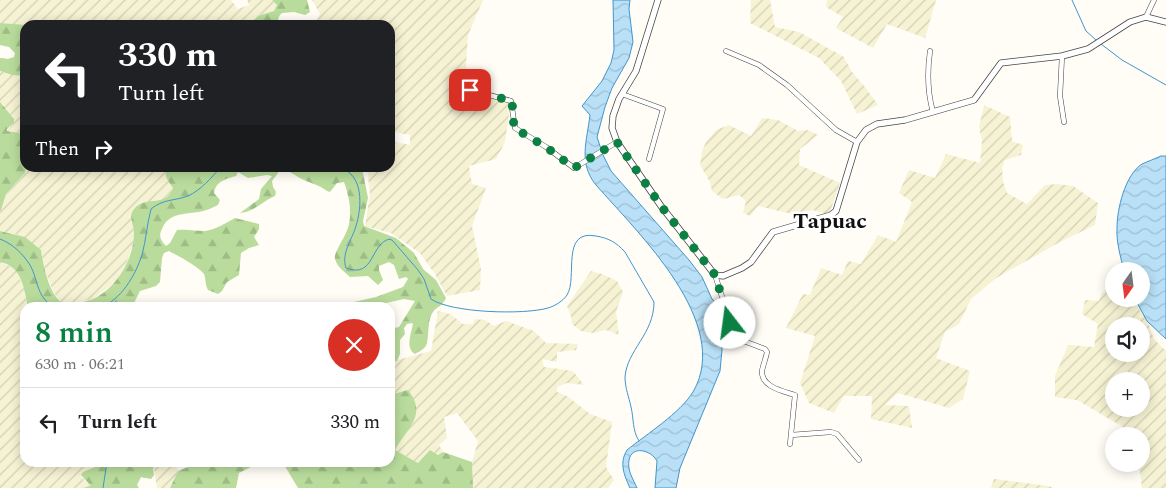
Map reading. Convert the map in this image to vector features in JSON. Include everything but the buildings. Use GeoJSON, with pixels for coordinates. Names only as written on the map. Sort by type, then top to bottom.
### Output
{"type":"FeatureCollection","features":[{"type":"Feature","properties":{"kind":"street"},"geometry":{"type":"LineString","coordinates":[[658,0],[636,71],[622,94],[612,128],[617,142],[661,206],[715,275],[733,337],[765,349],[767,356],[762,373],[765,381],[771,387],[795,395],[790,444]]}},
{"type":"Feature","properties":{"kind":"street"},"geometry":{"type":"LineString","coordinates":[[1146,17],[1154,0]]}},
{"type":"Feature","properties":{"kind":"street"},"geometry":{"type":"LineString","coordinates":[[715,275],[723,276],[751,262],[773,232],[831,215],[836,211],[857,142],[866,130],[877,124],[905,120],[974,100],[1002,63],[1062,56],[1088,49],[1130,22],[1146,17],[1166,22]]}},
{"type":"Feature","properties":{"kind":"street"},"geometry":{"type":"LineString","coordinates":[[726,51],[759,65],[787,85],[836,130],[857,142]]}},
{"type":"Feature","properties":{"kind":"street"},"geometry":{"type":"LineString","coordinates":[[930,51],[927,73],[928,96],[932,112]]}},
{"type":"Feature","properties":{"kind":"street"},"geometry":{"type":"LineString","coordinates":[[1062,56],[1060,96],[1064,122]]}},
{"type":"Feature","properties":{"kind":"street"},"geometry":{"type":"LineString","coordinates":[[470,90],[512,101],[514,128],[546,147],[574,168],[617,142]]}},
{"type":"Feature","properties":{"kind":"street"},"geometry":{"type":"LineString","coordinates":[[622,94],[663,109],[649,159]]}},
{"type":"Feature","properties":{"kind":"street"},"geometry":{"type":"LineString","coordinates":[[791,435],[831,432],[837,434],[859,460]]}},
{"type":"Feature","properties":{"kind":"shaded area"},"geometry":{"type":"Polygon","coordinates":[[[0,0],[231,0],[238,9],[249,5],[247,0],[272,0],[277,5],[274,11],[258,16],[254,20],[20,20],[20,24],[0,23],[0,0]]]}},
{"type":"Feature","properties":{"kind":"shaded area"},"geometry":{"type":"Polygon","coordinates":[[[312,0],[483,0],[468,35],[465,82],[471,90],[511,101],[505,142],[496,159],[469,166],[472,184],[486,188],[472,226],[481,269],[480,290],[447,296],[435,274],[420,253],[391,233],[365,226],[370,194],[367,172],[395,172],[395,142],[410,145],[410,135],[395,132],[395,20],[317,20],[320,14],[312,0]]]}},
{"type":"Feature","properties":{"kind":"shaded area"},"geometry":{"type":"Polygon","coordinates":[[[751,0],[770,0],[775,27],[799,32],[844,57],[852,72],[878,105],[857,114],[841,81],[819,58],[750,23],[751,0]]]}},
{"type":"Feature","properties":{"kind":"shaded area"},"geometry":{"type":"Polygon","coordinates":[[[827,0],[936,0],[925,38],[887,24],[873,48],[836,28],[843,17],[826,7],[827,0]]]}},
{"type":"Feature","properties":{"kind":"shaded area"},"geometry":{"type":"Polygon","coordinates":[[[0,71],[20,76],[20,133],[7,131],[14,123],[14,119],[0,102],[0,71]]]}},
{"type":"Feature","properties":{"kind":"shaded area"},"geometry":{"type":"Polygon","coordinates":[[[984,105],[1010,117],[1012,141],[1023,145],[1021,155],[1005,160],[1002,168],[1003,182],[1007,193],[1027,204],[1045,185],[1073,186],[1098,203],[1095,225],[1058,243],[996,278],[971,299],[959,324],[945,332],[936,358],[970,371],[963,399],[949,408],[898,393],[885,405],[909,406],[912,428],[871,419],[872,396],[844,396],[834,413],[809,403],[800,383],[815,336],[786,328],[803,294],[810,295],[821,268],[842,275],[848,261],[861,264],[878,235],[896,242],[912,202],[899,193],[909,170],[935,178],[946,154],[980,163],[982,140],[979,127],[984,105]]]}},
{"type":"Feature","properties":{"kind":"shaded area"},"geometry":{"type":"Polygon","coordinates":[[[762,118],[778,120],[798,131],[808,130],[818,135],[800,149],[799,165],[840,183],[829,215],[813,210],[792,214],[758,206],[750,216],[743,213],[746,201],[739,195],[723,199],[712,191],[710,182],[700,165],[702,151],[706,142],[716,130],[729,125],[751,136],[762,118]]]}},
{"type":"Feature","properties":{"kind":"shaded area"},"geometry":{"type":"Polygon","coordinates":[[[169,172],[166,177],[173,188],[170,195],[162,200],[141,203],[131,218],[134,242],[124,270],[118,278],[93,299],[80,302],[60,302],[44,269],[41,250],[15,234],[0,231],[2,203],[6,194],[25,173],[169,172]]]}},
{"type":"Feature","properties":{"kind":"shaded area"},"geometry":{"type":"Polygon","coordinates":[[[0,262],[13,267],[18,274],[27,302],[20,302],[20,467],[95,467],[83,472],[81,477],[91,486],[82,488],[0,488],[0,262]]]}},
{"type":"Feature","properties":{"kind":"shaded area"},"geometry":{"type":"Polygon","coordinates":[[[591,271],[617,281],[623,292],[616,312],[619,335],[606,330],[593,333],[581,331],[572,324],[567,306],[591,271]]]}},
{"type":"Feature","properties":{"kind":"shaded area"},"geometry":{"type":"Polygon","coordinates":[[[1105,290],[1105,308],[1138,308],[1145,317],[1105,317],[1105,362],[1150,362],[1150,328],[1154,339],[1166,351],[1166,488],[1142,488],[1140,472],[1150,472],[1150,427],[1123,427],[1106,417],[1150,417],[1150,372],[1105,372],[1105,416],[1077,400],[1055,397],[1055,376],[1068,345],[1094,347],[1098,324],[1082,314],[1085,300],[1099,301],[1105,290]]]}},
{"type":"Feature","properties":{"kind":"shaded area"},"geometry":{"type":"Polygon","coordinates":[[[438,311],[450,314],[463,324],[473,324],[475,319],[485,320],[494,326],[506,321],[534,331],[546,343],[578,344],[576,350],[557,352],[557,362],[542,359],[544,367],[573,371],[584,385],[567,383],[557,387],[557,392],[567,396],[590,414],[612,422],[606,467],[614,480],[608,488],[473,488],[472,462],[478,441],[457,413],[444,417],[447,438],[439,445],[443,452],[438,455],[430,450],[418,463],[395,451],[408,391],[395,394],[395,361],[431,351],[438,311]]]}},
{"type":"Feature","properties":{"kind":"shaded area"},"geometry":{"type":"Polygon","coordinates":[[[155,467],[176,467],[178,471],[170,488],[157,488],[155,467]]]}},
{"type":"Feature","properties":{"kind":"shaded area"},"geometry":{"type":"Polygon","coordinates":[[[994,479],[1048,486],[1054,488],[991,488],[994,479]]]}},
{"type":"Feature","properties":{"kind":"green space"},"geometry":{"type":"Polygon","coordinates":[[[272,0],[307,0],[310,12],[305,15],[294,12],[282,13],[278,20],[254,20],[258,16],[274,11],[277,5],[272,0]]]}},
{"type":"Feature","properties":{"kind":"green space"},"geometry":{"type":"Polygon","coordinates":[[[0,23],[20,24],[20,76],[0,71],[0,58],[8,59],[14,57],[15,53],[9,47],[0,45],[0,23]]]}},
{"type":"Feature","properties":{"kind":"green space"},"geometry":{"type":"Polygon","coordinates":[[[0,102],[14,119],[14,123],[7,131],[20,133],[20,172],[25,172],[6,194],[0,213],[0,102]]]}},
{"type":"Feature","properties":{"kind":"green space"},"geometry":{"type":"Polygon","coordinates":[[[166,172],[238,172],[236,176],[222,181],[215,189],[214,193],[220,200],[218,205],[205,211],[174,216],[165,223],[160,234],[166,246],[170,243],[177,230],[205,231],[235,218],[259,224],[259,229],[254,237],[259,245],[241,253],[239,275],[227,282],[218,294],[208,290],[204,274],[201,271],[188,261],[169,251],[164,253],[162,258],[160,282],[156,286],[140,291],[134,302],[81,302],[93,299],[102,294],[117,280],[127,262],[133,243],[134,233],[131,214],[140,204],[161,200],[170,194],[173,188],[166,172]]]}},
{"type":"Feature","properties":{"kind":"green space"},"geometry":{"type":"Polygon","coordinates":[[[238,172],[279,172],[272,181],[276,192],[275,196],[246,212],[240,213],[259,199],[261,189],[272,176],[248,178],[238,172]]]}},
{"type":"Feature","properties":{"kind":"green space"},"geometry":{"type":"Polygon","coordinates":[[[290,172],[363,172],[368,198],[363,221],[364,226],[396,238],[414,253],[423,269],[436,280],[446,298],[431,316],[426,345],[422,350],[415,354],[410,348],[413,324],[407,324],[404,328],[405,334],[400,340],[400,354],[395,361],[395,328],[399,327],[415,301],[404,299],[390,302],[354,302],[376,297],[403,287],[408,279],[406,277],[399,279],[394,265],[389,262],[379,266],[383,280],[378,285],[368,276],[350,277],[339,267],[335,256],[348,229],[350,219],[349,203],[344,182],[337,183],[330,192],[290,172]]]}},
{"type":"Feature","properties":{"kind":"green space"},"geometry":{"type":"Polygon","coordinates":[[[0,231],[25,237],[41,250],[48,282],[61,302],[27,302],[21,279],[17,273],[7,264],[0,262],[0,231]]]}},
{"type":"Feature","properties":{"kind":"green space"},"geometry":{"type":"Polygon","coordinates":[[[408,390],[414,399],[416,414],[410,428],[395,450],[395,394],[408,390]]]}},
{"type":"Feature","properties":{"kind":"green space"},"geometry":{"type":"Polygon","coordinates":[[[395,450],[418,463],[430,450],[438,455],[443,452],[472,462],[473,488],[298,488],[285,467],[395,467],[395,450]]]}},
{"type":"Feature","properties":{"kind":"green space"},"geometry":{"type":"Polygon","coordinates":[[[95,467],[154,467],[154,475],[151,479],[141,477],[137,485],[139,488],[82,488],[91,486],[81,475],[83,472],[95,467]]]}},
{"type":"Feature","properties":{"kind":"green space"},"geometry":{"type":"Polygon","coordinates":[[[188,467],[251,467],[239,473],[236,488],[170,488],[178,471],[188,467]]]}},
{"type":"Feature","properties":{"kind":"water"},"geometry":{"type":"Polygon","coordinates":[[[613,0],[630,0],[629,9],[633,42],[629,58],[612,88],[597,137],[603,155],[611,171],[702,277],[712,299],[724,315],[721,317],[725,332],[720,334],[722,350],[720,371],[680,468],[676,488],[655,488],[657,461],[651,454],[646,452],[634,452],[629,460],[632,478],[637,488],[630,488],[623,469],[623,460],[627,450],[672,415],[687,400],[693,392],[702,365],[701,337],[691,309],[656,253],[590,177],[585,160],[590,115],[582,106],[602,81],[611,63],[614,50],[613,0]]]}},
{"type":"Feature","properties":{"kind":"water"},"geometry":{"type":"Polygon","coordinates":[[[1161,156],[1166,156],[1166,339],[1150,324],[1150,317],[1145,317],[1140,308],[1150,308],[1150,262],[1122,262],[1119,250],[1117,220],[1120,202],[1131,176],[1142,164],[1161,156]]]}},
{"type":"Feature","properties":{"kind":"waterway"},"geometry":{"type":"LineString","coordinates":[[1072,0],[1086,31],[1096,40]]}},
{"type":"Feature","properties":{"kind":"waterway"},"geometry":{"type":"LineString","coordinates":[[1101,44],[1122,60],[1166,85]]}},
{"type":"Feature","properties":{"kind":"waterway"},"geometry":{"type":"LineString","coordinates":[[110,302],[121,293],[131,279],[142,255],[151,209],[164,202],[188,196],[206,184],[216,172]]}},
{"type":"Feature","properties":{"kind":"waterway"},"geometry":{"type":"LineString","coordinates":[[349,172],[357,184],[360,201],[356,226],[346,252],[346,268],[362,269],[367,265],[379,247],[390,239],[418,270],[424,279],[431,299],[441,304],[470,310],[506,312],[522,312],[548,308],[559,303],[567,295],[570,287],[572,256],[578,240],[585,236],[596,236],[612,241],[622,249],[654,302],[650,323],[630,358],[625,377],[634,429],[639,441]]}},
{"type":"Feature","properties":{"kind":"waterway"},"geometry":{"type":"LineString","coordinates":[[0,239],[17,250],[30,265],[39,290],[47,302]]}},
{"type":"Feature","properties":{"kind":"waterway"},"geometry":{"type":"LineString","coordinates":[[103,488],[106,467]]}},
{"type":"Feature","properties":{"kind":"district","name":"Tapuac"},"geometry":{"type":"Point","coordinates":[830,221]}},
{"type":"Feature","properties":{"kind":"route"},"geometry":{"type":"LineString","coordinates":[[470,90],[512,101],[514,128],[546,147],[574,168],[617,142],[661,206],[715,275],[730,323]]}}]}
